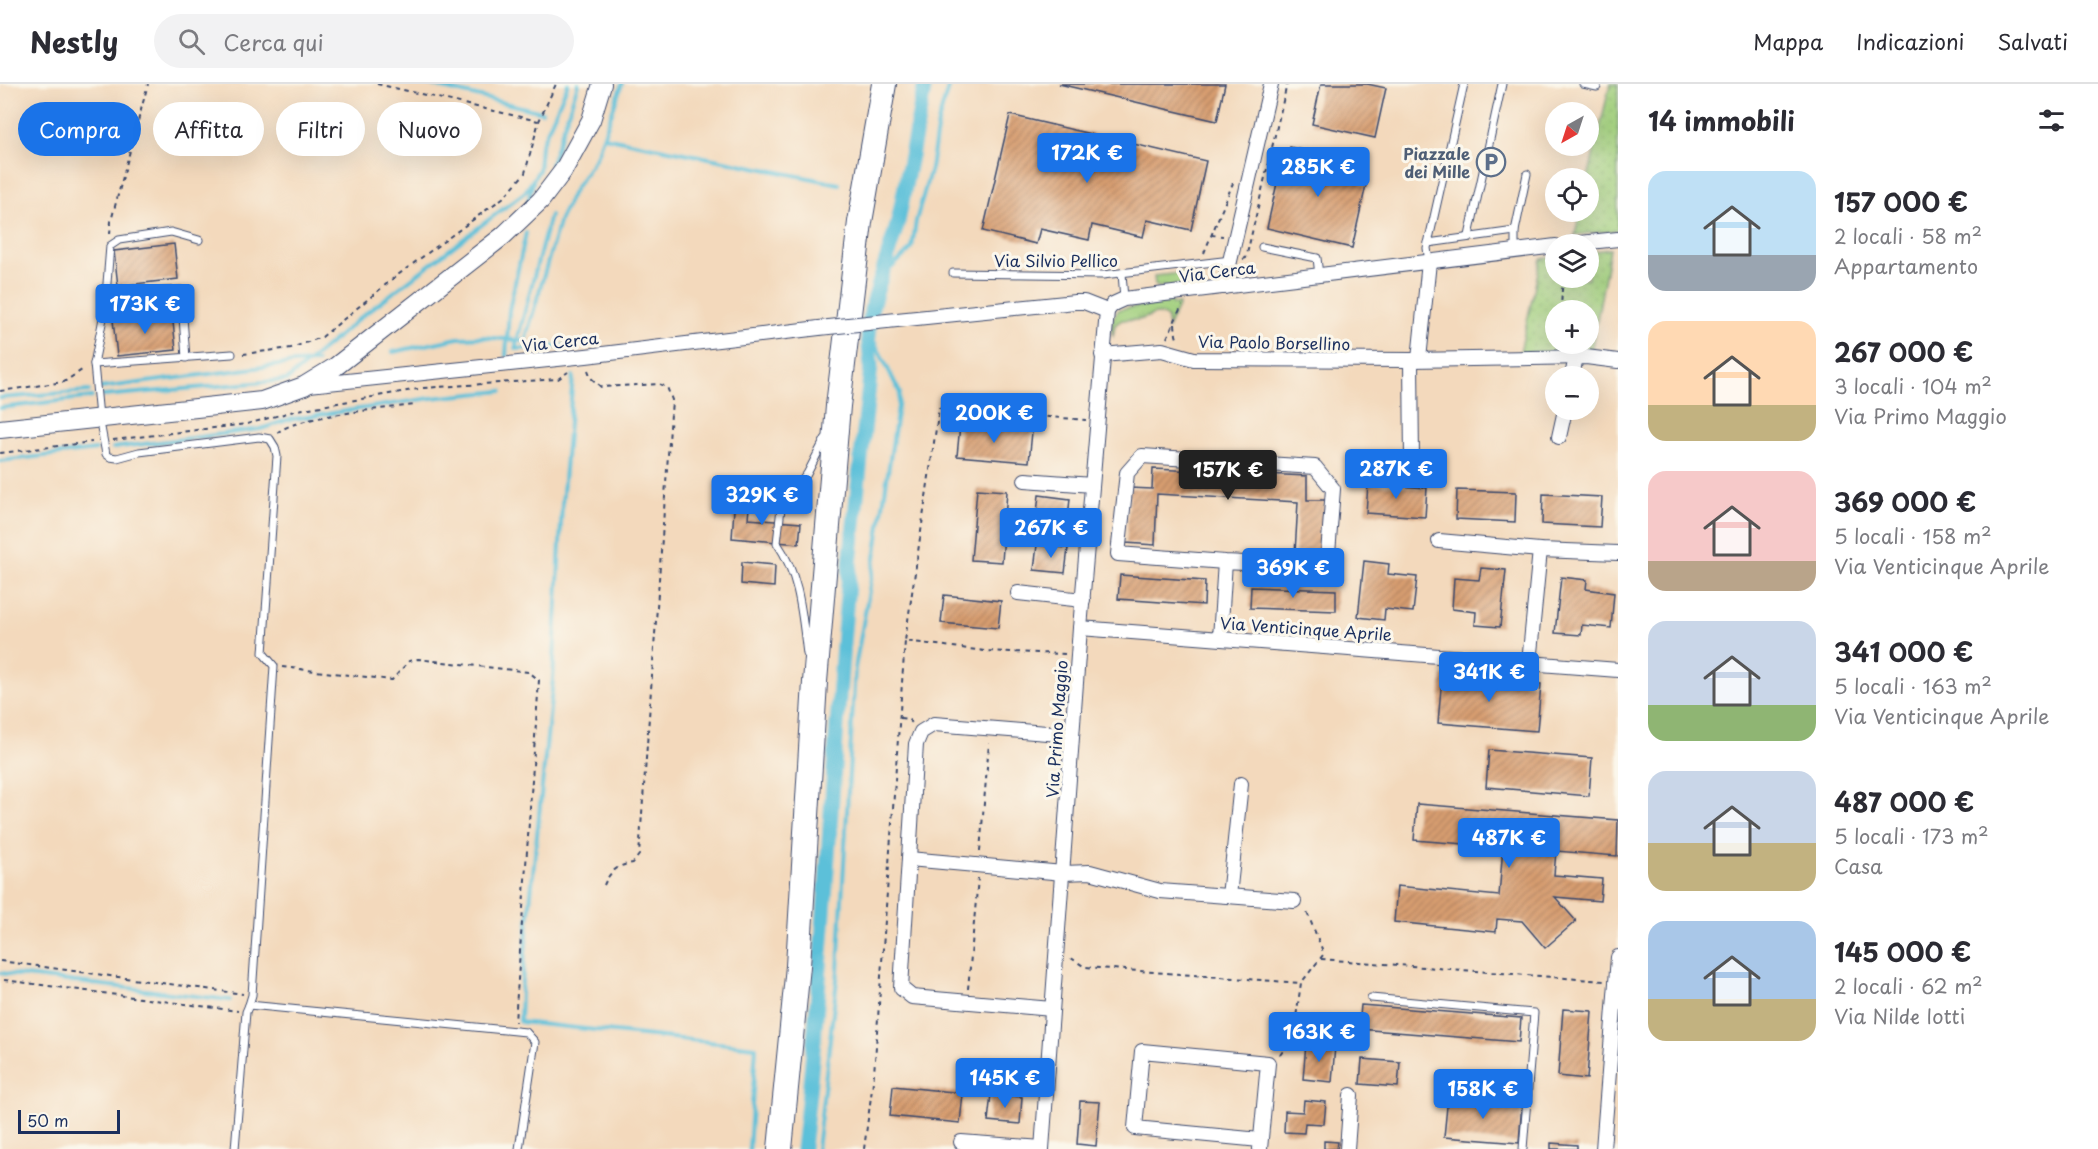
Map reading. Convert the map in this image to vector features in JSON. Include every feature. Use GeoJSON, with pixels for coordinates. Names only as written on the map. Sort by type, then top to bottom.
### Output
{"type":"FeatureCollection","features":[{"type":"Feature","properties":{"kind":"highway"},"geometry":{"type":"LineString","coordinates":[[780,1149],[798,966],[814,682],[838,406],[860,222],[884,84]]}},
{"type":"Feature","properties":{"kind":"main road"},"geometry":{"type":"LineString","coordinates":[[0,429],[262,401],[304,386],[335,367],[503,236],[541,200],[563,171],[591,120],[602,84]]}},
{"type":"Feature","properties":{"kind":"street"},"geometry":{"type":"LineString","coordinates":[[1224,286],[1271,84]]}},
{"type":"Feature","properties":{"kind":"street"},"geometry":{"type":"LineString","coordinates":[[1599,241],[1618,239]]}},
{"type":"Feature","properties":{"kind":"street","name":"Via Cerca"},"geometry":{"type":"LineString","coordinates":[[304,386],[819,328],[1075,302],[1084,302],[1107,311],[1113,304],[1124,299],[1545,247]]}},
{"type":"Feature","properties":{"kind":"street"},"geometry":{"type":"LineString","coordinates":[[1412,462],[1415,359],[1429,262]]}},
{"type":"Feature","properties":{"kind":"street","name":"Via Primo Maggio"},"geometry":{"type":"LineString","coordinates":[[1042,1149],[1080,628],[1107,311]]}},
{"type":"Feature","properties":{"kind":"street","name":"Via Paolo Borsellino"},"geometry":{"type":"LineString","coordinates":[[1102,355],[1162,351],[1194,359],[1576,357],[1618,360]]}},
{"type":"Feature","properties":{"kind":"street"},"geometry":{"type":"LineString","coordinates":[[1574,366],[1576,357]]}},
{"type":"Feature","properties":{"kind":"street"},"geometry":{"type":"LineString","coordinates":[[1559,437],[1563,420]]}},
{"type":"Feature","properties":{"kind":"street"},"geometry":{"type":"LineString","coordinates":[[1142,456],[1315,467],[1333,489],[1327,567],[1225,562],[1118,554],[1127,473],[1142,456]]}},
{"type":"Feature","properties":{"kind":"street"},"geometry":{"type":"LineString","coordinates":[[1025,480],[1092,485]]}},
{"type":"Feature","properties":{"kind":"street"},"geometry":{"type":"LineString","coordinates":[[1439,542],[1618,553]]}},
{"type":"Feature","properties":{"kind":"street"},"geometry":{"type":"LineString","coordinates":[[1529,663],[1540,550]]}},
{"type":"Feature","properties":{"kind":"street"},"geometry":{"type":"LineString","coordinates":[[1220,638],[1225,562]]}},
{"type":"Feature","properties":{"kind":"street"},"geometry":{"type":"LineString","coordinates":[[1018,593],[1083,600]]}},
{"type":"Feature","properties":{"kind":"street","name":"Via Venticinque Aprile"},"geometry":{"type":"LineString","coordinates":[[1080,628],[1618,670]]}},
{"type":"Feature","properties":{"kind":"street"},"geometry":{"type":"LineString","coordinates":[[1052,1009],[912,997],[901,988],[916,744],[921,732],[934,724],[1072,735]]}},
{"type":"Feature","properties":{"kind":"street"},"geometry":{"type":"LineString","coordinates":[[1229,896],[1241,784]]}},
{"type":"Feature","properties":{"kind":"street"},"geometry":{"type":"LineString","coordinates":[[909,859],[1063,873],[1090,872],[1160,891],[1294,901]]}},
{"type":"Feature","properties":{"kind":"street"},"geometry":{"type":"LineString","coordinates":[[1603,1149],[1618,957]]}},
{"type":"Feature","properties":{"kind":"street"},"geometry":{"type":"LineString","coordinates":[[1142,1051],[1268,1063],[1260,1145],[1135,1128],[1142,1051]]}},
{"type":"Feature","properties":{"kind":"street"},"geometry":{"type":"LineString","coordinates":[[1347,1149],[1351,1095]]}},
{"type":"Feature","properties":{"kind":"street"},"geometry":{"type":"LineString","coordinates":[[961,1142],[1042,1149]]}},
{"type":"Feature","properties":{"kind":"lane"},"geometry":{"type":"LineString","coordinates":[[1429,262],[1428,243],[1464,84]]}},
{"type":"Feature","properties":{"kind":"lane"},"geometry":{"type":"LineString","coordinates":[[1469,236],[1502,84]]}},
{"type":"Feature","properties":{"kind":"lane"},"geometry":{"type":"LineString","coordinates":[[1583,84],[1598,87]]}},
{"type":"Feature","properties":{"kind":"lane"},"geometry":{"type":"LineString","coordinates":[[1515,251],[1515,231],[1527,174]]}},
{"type":"Feature","properties":{"kind":"lane"},"geometry":{"type":"LineString","coordinates":[[1428,243],[1515,231]]}},
{"type":"Feature","properties":{"kind":"lane"},"geometry":{"type":"LineString","coordinates":[[199,240],[171,232],[119,240],[110,246],[105,308],[94,364],[103,441],[106,453],[110,457],[117,458],[139,452],[259,437],[270,439],[277,456],[263,653],[274,666],[252,996],[248,1009],[235,1149]]}},
{"type":"Feature","properties":{"kind":"lane"},"geometry":{"type":"LineString","coordinates":[[1262,247],[1317,258],[1318,275]]}},
{"type":"Feature","properties":{"kind":"lane","name":"Via Silvio Pellico"},"geometry":{"type":"LineString","coordinates":[[953,273],[1103,275],[1231,260]]}},
{"type":"Feature","properties":{"kind":"lane"},"geometry":{"type":"LineString","coordinates":[[1122,273],[1124,299]]}},
{"type":"Feature","properties":{"kind":"lane"},"geometry":{"type":"LineString","coordinates":[[106,295],[181,290],[186,358]]}},
{"type":"Feature","properties":{"kind":"lane"},"geometry":{"type":"LineString","coordinates":[[94,364],[232,354]]}},
{"type":"Feature","properties":{"kind":"lane"},"geometry":{"type":"LineString","coordinates":[[814,682],[807,654],[796,582],[787,558],[777,543],[781,508],[807,474],[821,449],[838,406]]}},
{"type":"Feature","properties":{"kind":"lane"},"geometry":{"type":"LineString","coordinates":[[1371,998],[1534,1013],[1523,1149]]}},
{"type":"Feature","properties":{"kind":"lane"},"geometry":{"type":"LineString","coordinates":[[248,1009],[526,1032],[535,1042],[519,1149]]}},
{"type":"Feature","properties":{"kind":"path"},"geometry":{"type":"LineString","coordinates":[[110,246],[111,221],[148,84]]}},
{"type":"Feature","properties":{"kind":"path"},"geometry":{"type":"LineString","coordinates":[[377,84],[540,121]]}},
{"type":"Feature","properties":{"kind":"path"},"geometry":{"type":"LineString","coordinates":[[232,354],[291,348],[322,337],[394,277],[504,197],[525,173],[540,121],[556,84]]}},
{"type":"Feature","properties":{"kind":"path"},"geometry":{"type":"LineString","coordinates":[[1199,264],[1235,175]]}},
{"type":"Feature","properties":{"kind":"path"},"geometry":{"type":"LineString","coordinates":[[1162,351],[1187,291]]}},
{"type":"Feature","properties":{"kind":"path"},"geometry":{"type":"LineString","coordinates":[[0,391],[64,382],[79,370],[94,364]]}},
{"type":"Feature","properties":{"kind":"path"},"geometry":{"type":"LineString","coordinates":[[581,370],[587,367],[591,378],[601,387],[659,384],[667,387],[672,400],[639,855],[633,863],[624,864],[610,872],[604,885]]}},
{"type":"Feature","properties":{"kind":"path"},"geometry":{"type":"LineString","coordinates":[[0,453],[247,424],[298,410],[418,388],[558,379],[573,370]]}},
{"type":"Feature","properties":{"kind":"path"},"geometry":{"type":"LineString","coordinates":[[270,439],[283,428],[312,419],[414,405]]}},
{"type":"Feature","properties":{"kind":"path"},"geometry":{"type":"LineString","coordinates":[[864,1149],[874,1074],[905,641],[939,408],[1098,421]]}},
{"type":"Feature","properties":{"kind":"path"},"geometry":{"type":"LineString","coordinates":[[905,641],[985,651],[1078,655]]}},
{"type":"Feature","properties":{"kind":"path"},"geometry":{"type":"LineString","coordinates":[[274,666],[392,680],[409,661],[418,659],[529,672],[539,680],[515,1030]]}},
{"type":"Feature","properties":{"kind":"path"},"geometry":{"type":"LineString","coordinates":[[1268,1063],[1277,1058],[1292,1042],[1301,983],[1321,959],[1322,949],[1307,910],[1294,901]]}},
{"type":"Feature","properties":{"kind":"path"},"geometry":{"type":"LineString","coordinates":[[1056,956],[1070,957],[1085,967],[1301,983]]}},
{"type":"Feature","properties":{"kind":"path"},"geometry":{"type":"LineString","coordinates":[[1321,959],[1616,982]]}},
{"type":"Feature","properties":{"kind":"path"},"geometry":{"type":"LineString","coordinates":[[0,962],[252,996]]}},
{"type":"Feature","properties":{"kind":"path"},"geometry":{"type":"LineString","coordinates":[[4,980],[248,1009]]}},
{"type":"Feature","properties":{"kind":"green space"},"geometry":{"type":"Polygon","coordinates":[[[1610,84],[1618,84],[1618,230],[1575,234],[1578,222],[1599,222],[1599,168],[1590,168],[1593,156],[1599,156],[1599,131],[1610,84]]]}},
{"type":"Feature","properties":{"kind":"green space"},"geometry":{"type":"Polygon","coordinates":[[[1610,249],[1599,309],[1599,300],[1545,300],[1545,352],[1520,352],[1541,259],[1545,258],[1545,288],[1599,288],[1599,251],[1610,249]]]}},
{"type":"Feature","properties":{"kind":"green space"},"geometry":{"type":"Polygon","coordinates":[[[1192,272],[1188,284],[1158,287],[1155,285],[1154,276],[1192,272]]]}},
{"type":"Feature","properties":{"kind":"green space"},"geometry":{"type":"Polygon","coordinates":[[[1172,302],[1172,305],[1179,304],[1168,328],[1167,318],[1156,314],[1138,320],[1122,320],[1115,325],[1113,336],[1112,321],[1120,309],[1172,302]]]}},
{"type":"Feature","properties":{"kind":"building"},"geometry":{"type":"Polygon","coordinates":[[[1059,84],[1225,84],[1217,121],[1059,84]]]}},
{"type":"Feature","properties":{"kind":"building"},"geometry":{"type":"Polygon","coordinates":[[[1321,84],[1367,84],[1386,88],[1375,138],[1312,124],[1321,84]]]}},
{"type":"Feature","properties":{"kind":"building"},"geometry":{"type":"Polygon","coordinates":[[[1010,115],[1206,161],[1191,230],[1147,220],[1143,237],[1092,225],[1089,240],[1040,229],[1036,244],[983,231],[1010,115]]]}},
{"type":"Feature","properties":{"kind":"building"},"geometry":{"type":"Polygon","coordinates":[[[1290,147],[1365,164],[1361,184],[1366,185],[1352,248],[1267,228],[1281,165],[1285,166],[1290,147]]]}},
{"type":"Feature","properties":{"kind":"building"},"geometry":{"type":"Polygon","coordinates":[[[174,244],[178,279],[118,286],[114,251],[174,244]]]}},
{"type":"Feature","properties":{"kind":"building"},"geometry":{"type":"Polygon","coordinates":[[[172,313],[176,350],[117,356],[113,320],[172,313]]]}},
{"type":"Feature","properties":{"kind":"building"},"geometry":{"type":"Polygon","coordinates":[[[960,425],[1032,432],[1029,462],[957,456],[960,425]]]}},
{"type":"Feature","properties":{"kind":"building"},"geometry":{"type":"Polygon","coordinates":[[[1153,469],[1307,476],[1307,500],[1325,500],[1323,556],[1295,553],[1298,502],[1157,494],[1155,545],[1126,543],[1130,488],[1152,489],[1153,469]]]}},
{"type":"Feature","properties":{"kind":"building"},"geometry":{"type":"Polygon","coordinates":[[[1368,484],[1427,488],[1425,517],[1366,513],[1368,484]]]}},
{"type":"Feature","properties":{"kind":"building"},"geometry":{"type":"Polygon","coordinates":[[[977,489],[1007,491],[1002,562],[971,560],[977,489]]]}},
{"type":"Feature","properties":{"kind":"building"},"geometry":{"type":"Polygon","coordinates":[[[1457,490],[1516,492],[1515,522],[1456,519],[1457,490]]]}},
{"type":"Feature","properties":{"kind":"building"},"geometry":{"type":"Polygon","coordinates":[[[1543,494],[1602,497],[1600,527],[1542,524],[1543,494]]]}},
{"type":"Feature","properties":{"kind":"building"},"geometry":{"type":"Polygon","coordinates":[[[735,495],[750,496],[748,519],[801,523],[799,544],[732,538],[735,495]]]}},
{"type":"Feature","properties":{"kind":"building"},"geometry":{"type":"Polygon","coordinates":[[[1039,495],[1070,499],[1067,526],[1036,522],[1039,495]]]}},
{"type":"Feature","properties":{"kind":"building"},"geometry":{"type":"Polygon","coordinates":[[[1037,545],[1068,548],[1065,573],[1034,570],[1037,545]]]}},
{"type":"Feature","properties":{"kind":"building"},"geometry":{"type":"Polygon","coordinates":[[[1364,561],[1389,564],[1388,574],[1417,577],[1413,612],[1385,609],[1384,620],[1358,617],[1364,561]]]}},
{"type":"Feature","properties":{"kind":"building"},"geometry":{"type":"Polygon","coordinates":[[[742,562],[775,565],[774,587],[741,584],[742,562]]]}},
{"type":"Feature","properties":{"kind":"building"},"geometry":{"type":"Polygon","coordinates":[[[1481,568],[1506,570],[1500,627],[1475,625],[1476,612],[1452,609],[1454,578],[1479,580],[1481,568]]]}},
{"type":"Feature","properties":{"kind":"building"},"geometry":{"type":"Polygon","coordinates":[[[1120,575],[1205,581],[1204,605],[1118,599],[1120,575]]]}},
{"type":"Feature","properties":{"kind":"building"},"geometry":{"type":"Polygon","coordinates":[[[1561,577],[1587,580],[1586,589],[1614,593],[1611,628],[1582,625],[1581,635],[1555,633],[1561,577]]]}},
{"type":"Feature","properties":{"kind":"building"},"geometry":{"type":"Polygon","coordinates":[[[1251,587],[1336,590],[1336,611],[1250,608],[1251,587]]]}},
{"type":"Feature","properties":{"kind":"building"},"geometry":{"type":"Polygon","coordinates":[[[944,595],[1001,601],[998,628],[941,623],[944,595]]]}},
{"type":"Feature","properties":{"kind":"building"},"geometry":{"type":"Polygon","coordinates":[[[1442,676],[1541,684],[1537,731],[1438,723],[1442,676]]]}},
{"type":"Feature","properties":{"kind":"building"},"geometry":{"type":"Polygon","coordinates":[[[1489,750],[1592,758],[1589,796],[1486,787],[1489,750]]]}},
{"type":"Feature","properties":{"kind":"building"},"geometry":{"type":"Polygon","coordinates":[[[1417,804],[1618,820],[1617,856],[1556,851],[1554,875],[1602,879],[1600,901],[1555,897],[1576,921],[1545,948],[1522,921],[1497,919],[1496,932],[1394,922],[1397,886],[1499,896],[1503,847],[1414,840],[1417,804]]]}},
{"type":"Feature","properties":{"kind":"building"},"geometry":{"type":"Polygon","coordinates":[[[1361,1005],[1521,1018],[1519,1042],[1359,1029],[1361,1005]]]}},
{"type":"Feature","properties":{"kind":"building"},"geometry":{"type":"Polygon","coordinates":[[[1563,1009],[1592,1011],[1587,1079],[1558,1076],[1563,1009]]]}},
{"type":"Feature","properties":{"kind":"building"},"geometry":{"type":"Polygon","coordinates":[[[1306,1044],[1335,1046],[1332,1082],[1303,1079],[1306,1044]]]}},
{"type":"Feature","properties":{"kind":"building"},"geometry":{"type":"Polygon","coordinates":[[[1362,1059],[1400,1062],[1398,1087],[1360,1084],[1362,1059]]]}},
{"type":"Feature","properties":{"kind":"building"},"geometry":{"type":"Polygon","coordinates":[[[893,1086],[963,1093],[960,1123],[890,1116],[893,1086]]]}},
{"type":"Feature","properties":{"kind":"building"},"geometry":{"type":"Polygon","coordinates":[[[991,1094],[1022,1097],[1020,1124],[988,1121],[991,1094]]]}},
{"type":"Feature","properties":{"kind":"building"},"geometry":{"type":"Polygon","coordinates":[[[1448,1096],[1522,1102],[1519,1143],[1444,1137],[1448,1096]]]}},
{"type":"Feature","properties":{"kind":"building"},"geometry":{"type":"Polygon","coordinates":[[[1304,1100],[1326,1102],[1324,1124],[1305,1123],[1304,1133],[1284,1132],[1285,1111],[1303,1112],[1304,1100]]]}},
{"type":"Feature","properties":{"kind":"building"},"geometry":{"type":"Polygon","coordinates":[[[1080,1101],[1100,1102],[1096,1146],[1077,1144],[1080,1101]]]}},
{"type":"Feature","properties":{"kind":"building"},"geometry":{"type":"Polygon","coordinates":[[[1324,1141],[1338,1142],[1337,1149],[1324,1149],[1324,1141]]]}},
{"type":"Feature","properties":{"kind":"building"},"geometry":{"type":"Polygon","coordinates":[[[1551,1143],[1577,1145],[1577,1149],[1551,1149],[1551,1143]]]}},
{"type":"Feature","properties":{"kind":"waterway"},"geometry":{"type":"LineString","coordinates":[[427,84],[542,112]]}},
{"type":"Feature","properties":{"kind":"waterway"},"geometry":{"type":"LineString","coordinates":[[103,396],[287,380],[361,317],[525,192],[539,170],[541,145],[568,84]]}},
{"type":"Feature","properties":{"kind":"waterway"},"geometry":{"type":"LineString","coordinates":[[551,164],[578,84]]}},
{"type":"Feature","properties":{"kind":"waterway"},"geometry":{"type":"LineString","coordinates":[[393,352],[458,338],[483,337],[525,341],[560,219],[574,190],[596,157],[622,84]]}},
{"type":"Feature","properties":{"kind":"waterway"},"geometry":{"type":"LineString","coordinates":[[803,1149],[822,942],[841,665],[871,366],[868,336],[871,310],[898,222],[925,84]]}},
{"type":"Feature","properties":{"kind":"waterway"},"geometry":{"type":"LineString","coordinates":[[817,1149],[838,971],[855,668],[876,552],[900,393],[872,337],[876,307],[888,271],[912,248],[916,221],[931,168],[938,123],[949,84]]}},
{"type":"Feature","properties":{"kind":"waterway"},"geometry":{"type":"LineString","coordinates":[[604,137],[839,184]]}},
{"type":"Feature","properties":{"kind":"waterway"},"geometry":{"type":"LineString","coordinates":[[528,202],[533,182]]}},
{"type":"Feature","properties":{"kind":"waterway"},"geometry":{"type":"LineString","coordinates":[[550,215],[515,349],[574,345]]}},
{"type":"Feature","properties":{"kind":"waterway"},"geometry":{"type":"LineString","coordinates":[[506,356],[509,310],[526,233]]}},
{"type":"Feature","properties":{"kind":"waterway"},"geometry":{"type":"LineString","coordinates":[[100,388],[317,362]]}},
{"type":"Feature","properties":{"kind":"waterway"},"geometry":{"type":"LineString","coordinates":[[573,376],[562,504],[553,679],[521,991],[520,1022],[756,1047],[749,1149]]}},
{"type":"Feature","properties":{"kind":"waterway"},"geometry":{"type":"LineString","coordinates":[[0,398],[89,391]]}},
{"type":"Feature","properties":{"kind":"waterway"},"geometry":{"type":"LineString","coordinates":[[113,448],[261,429],[287,420],[431,398],[502,391]]}},
{"type":"Feature","properties":{"kind":"waterway"},"geometry":{"type":"LineString","coordinates":[[0,408],[92,397]]}},
{"type":"Feature","properties":{"kind":"waterway"},"geometry":{"type":"LineString","coordinates":[[0,461],[96,450]]}},
{"type":"Feature","properties":{"kind":"waterway"},"geometry":{"type":"LineString","coordinates":[[0,973],[230,1000]]}},
{"type":"Feature","properties":{"kind":"place","name":"Piazzale dei Mille"},"geometry":{"type":"Point","coordinates":[1491,162]}}]}
